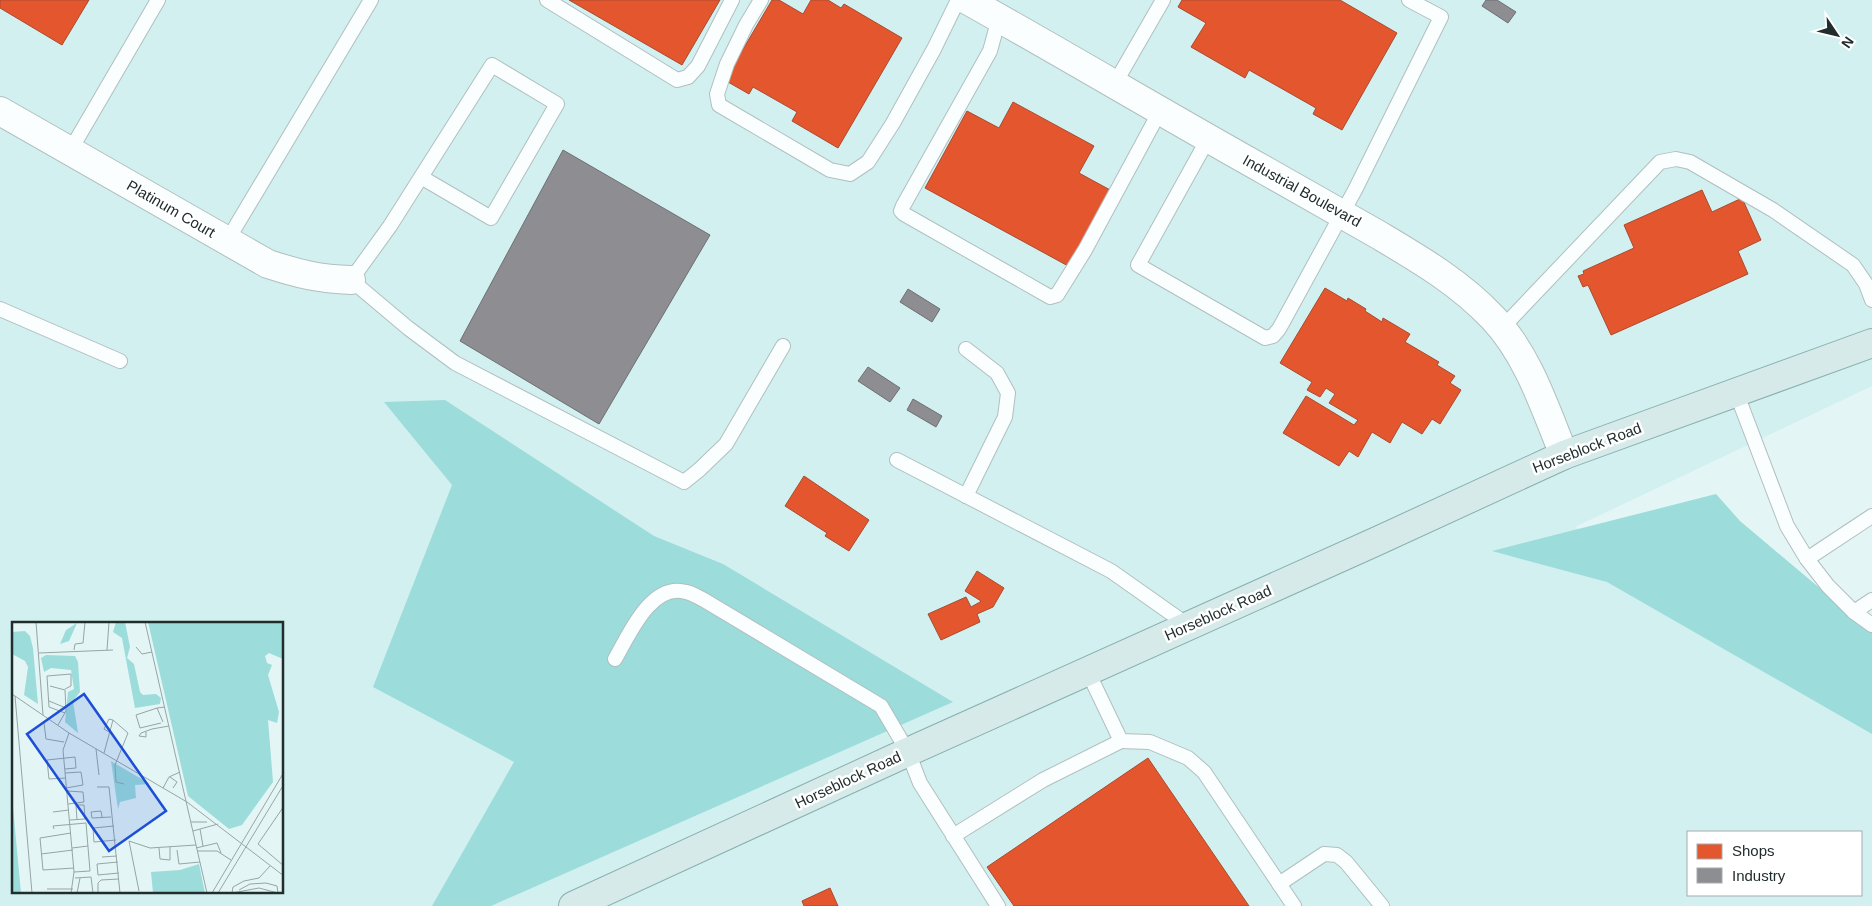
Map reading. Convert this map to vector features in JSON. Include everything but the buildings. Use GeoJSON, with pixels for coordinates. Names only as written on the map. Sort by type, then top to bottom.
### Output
{"type":"FeatureCollection","features":[{"type":"Feature","properties":{"kind":"main road","name":"Horseblock Road"},"geometry":{"type":"LineString","coordinates":[[572,906],[1564,454],[1872,343]]}},
{"type":"Feature","properties":{"kind":"street","name":"Industrial Boulevard"},"geometry":{"type":"LineString","coordinates":[[967,0],[1342,214],[1430,265],[1454,282],[1475,300],[1502,328],[1519,353],[1532,378],[1564,454]]}},
{"type":"Feature","properties":{"kind":"street","name":"Platinum Court"},"geometry":{"type":"LineString","coordinates":[[0,111],[268,264],[322,279],[351,280]]}},
{"type":"Feature","properties":{"kind":"lane"},"geometry":{"type":"LineString","coordinates":[[70,151],[158,0]]}},
{"type":"Feature","properties":{"kind":"lane"},"geometry":{"type":"LineString","coordinates":[[227,241],[371,0]]}},
{"type":"Feature","properties":{"kind":"lane"},"geometry":{"type":"LineString","coordinates":[[547,0],[677,80],[688,77],[698,66],[732,0]]}},
{"type":"Feature","properties":{"kind":"lane"},"geometry":{"type":"LineString","coordinates":[[761,0],[746,25],[727,64],[717,94],[720,105],[830,170],[850,174],[868,162],[893,123],[934,49],[958,0]]}},
{"type":"Feature","properties":{"kind":"lane"},"geometry":{"type":"LineString","coordinates":[[1114,85],[1163,0]]}},
{"type":"Feature","properties":{"kind":"lane"},"geometry":{"type":"LineString","coordinates":[[1208,139],[1138,265],[1265,338],[1273,336],[1279,329],[1342,214],[1441,17],[1409,0]]}},
{"type":"Feature","properties":{"kind":"lane"},"geometry":{"type":"LineString","coordinates":[[999,18],[990,51],[901,211],[1050,297],[1057,295],[1085,250],[1160,111]]}},
{"type":"Feature","properties":{"kind":"lane"},"geometry":{"type":"LineString","coordinates":[[421,177],[491,218],[557,104],[492,65],[421,177],[390,226],[351,280],[408,328],[455,363],[684,482],[726,444],[784,346]]}},
{"type":"Feature","properties":{"kind":"lane"},"geometry":{"type":"LineString","coordinates":[[1502,328],[1660,162],[1676,159],[1690,162],[1773,210],[1852,265],[1866,284],[1872,300]]}},
{"type":"Feature","properties":{"kind":"lane"},"geometry":{"type":"LineString","coordinates":[[0,309],[120,361]]}},
{"type":"Feature","properties":{"kind":"lane"},"geometry":{"type":"LineString","coordinates":[[966,349],[997,373],[1008,393],[1005,417],[966,496]]}},
{"type":"Feature","properties":{"kind":"lane"},"geometry":{"type":"LineString","coordinates":[[1736,392],[1787,526],[1807,559],[1828,586],[1854,612],[1872,625]]}},
{"type":"Feature","properties":{"kind":"lane"},"geometry":{"type":"LineString","coordinates":[[897,460],[1111,571],[1189,626]]}},
{"type":"Feature","properties":{"kind":"lane"},"geometry":{"type":"LineString","coordinates":[[1807,559],[1872,516]]}},
{"type":"Feature","properties":{"kind":"lane"},"geometry":{"type":"LineString","coordinates":[[615,659],[642,613],[654,599],[669,591],[686,591],[881,706],[908,752],[920,784],[998,906]]}},
{"type":"Feature","properties":{"kind":"lane"},"geometry":{"type":"LineString","coordinates":[[1854,612],[1872,600]]}},
{"type":"Feature","properties":{"kind":"lane"},"geometry":{"type":"LineString","coordinates":[[1088,672],[1121,741]]}},
{"type":"Feature","properties":{"kind":"lane"},"geometry":{"type":"LineString","coordinates":[[954,836],[1042,780],[1121,741],[1150,742],[1188,758],[1204,772],[1294,906]]}},
{"type":"Feature","properties":{"kind":"lane"},"geometry":{"type":"LineString","coordinates":[[1280,884],[1324,854],[1337,855],[1346,862],[1382,906]]}},
{"type":"Feature","properties":{"kind":"shaded area"},"geometry":{"type":"Polygon","coordinates":[[[0,0],[1872,0],[1872,386],[1575,527],[1872,692],[1872,906],[0,906],[0,0]]]}},
{"type":"Feature","properties":{"kind":"shaded area"},"geometry":{"type":"Polygon","coordinates":[[[445,400],[654,536],[723,564],[953,702],[491,906],[432,906],[514,762],[373,687],[452,485],[384,402],[445,400]]]}},
{"type":"Feature","properties":{"kind":"shaded area"},"geometry":{"type":"Polygon","coordinates":[[[1716,494],[1740,521],[1872,632],[1872,734],[1607,582],[1492,551],[1716,494]]]}}]}
